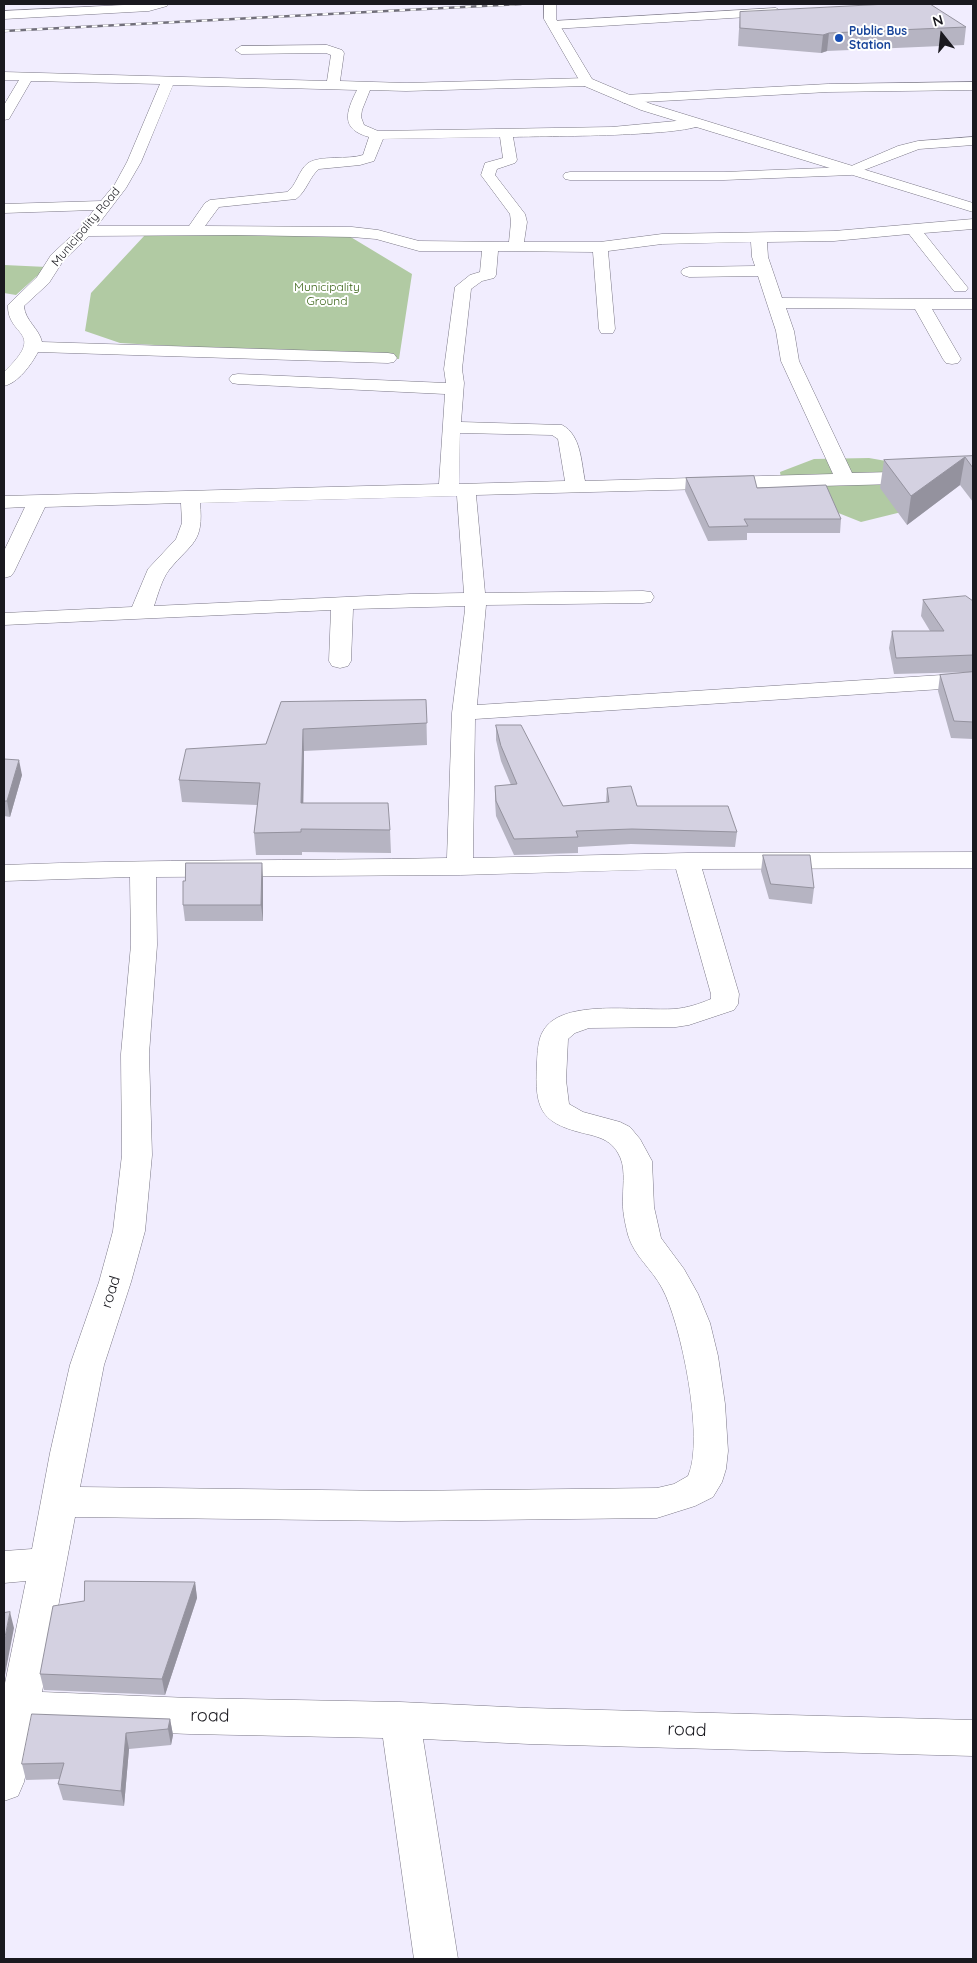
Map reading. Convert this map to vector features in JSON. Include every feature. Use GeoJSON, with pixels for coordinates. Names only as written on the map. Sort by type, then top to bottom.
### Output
{"type":"FeatureCollection","features":[{"type":"Feature","properties":{"kind":"street"},"geometry":{"type":"LineString","coordinates":[[4,15],[149,7],[163,4]]}},
{"type":"Feature","properties":{"kind":"street"},"geometry":{"type":"LineString","coordinates":[[550,4],[550,19],[586,82]]}},
{"type":"Feature","properties":{"kind":"street"},"geometry":{"type":"LineString","coordinates":[[556,30],[789,11]]}},
{"type":"Feature","properties":{"kind":"street"},"geometry":{"type":"LineString","coordinates":[[556,30],[780,24]]}},
{"type":"Feature","properties":{"kind":"street"},"geometry":{"type":"LineString","coordinates":[[241,50],[321,49],[334,51],[338,53],[332,85]]}},
{"type":"Feature","properties":{"kind":"street"},"geometry":{"type":"LineString","coordinates":[[4,76],[168,82],[406,87],[586,82],[624,99],[697,123],[973,208]]}},
{"type":"Feature","properties":{"kind":"street"},"geometry":{"type":"LineString","coordinates":[[4,116],[27,77]]}},
{"type":"Feature","properties":{"kind":"street","name":"Municipality Road"},"geometry":{"type":"LineString","coordinates":[[34,347],[33,337],[10,304],[43,280],[57,258],[85,231],[129,174],[144,141],[161,94],[168,82]]}},
{"type":"Feature","properties":{"kind":"street"},"geometry":{"type":"LineString","coordinates":[[365,86],[357,104],[354,122],[357,128],[364,132],[377,135],[622,131],[669,128],[697,123]]}},
{"type":"Feature","properties":{"kind":"street"},"geometry":{"type":"LineString","coordinates":[[624,99],[828,88],[973,86]]}},
{"type":"Feature","properties":{"kind":"street"},"geometry":{"type":"LineString","coordinates":[[506,133],[510,160],[490,166],[488,175],[517,214],[519,222],[516,247]]}},
{"type":"Feature","properties":{"kind":"street"},"geometry":{"type":"LineString","coordinates":[[194,230],[210,206],[216,203],[291,196],[299,191],[308,169],[315,165],[360,161],[369,158],[377,135]]}},
{"type":"Feature","properties":{"kind":"street"},"geometry":{"type":"LineString","coordinates":[[570,176],[741,176],[851,171],[903,149],[918,145],[973,141]]}},
{"type":"Feature","properties":{"kind":"street"},"geometry":{"type":"LineString","coordinates":[[4,208],[106,204]]}},
{"type":"Feature","properties":{"kind":"street"},"geometry":{"type":"LineString","coordinates":[[85,231],[352,232],[378,235],[419,246],[600,247],[662,239],[759,238],[973,224]]}},
{"type":"Feature","properties":{"kind":"street"},"geometry":{"type":"LineString","coordinates":[[913,229],[960,288]]}},
{"type":"Feature","properties":{"kind":"street"},"geometry":{"type":"LineString","coordinates":[[759,238],[760,258],[785,331],[790,361],[845,480]]}},
{"type":"Feature","properties":{"kind":"street"},"geometry":{"type":"LineString","coordinates":[[460,867],[464,713],[476,598],[458,490],[449,458],[454,389],[453,369],[463,287],[476,278],[488,275],[490,246]]}},
{"type":"Feature","properties":{"kind":"street"},"geometry":{"type":"LineString","coordinates":[[600,247],[607,329]]}},
{"type":"Feature","properties":{"kind":"street"},"geometry":{"type":"LineString","coordinates":[[689,272],[764,271]]}},
{"type":"Feature","properties":{"kind":"street"},"geometry":{"type":"LineString","coordinates":[[775,303],[973,304]]}},
{"type":"Feature","properties":{"kind":"street"},"geometry":{"type":"LineString","coordinates":[[921,304],[952,359]]}},
{"type":"Feature","properties":{"kind":"street"},"geometry":{"type":"LineString","coordinates":[[4,381],[34,347],[388,358]]}},
{"type":"Feature","properties":{"kind":"street"},"geometry":{"type":"LineString","coordinates":[[238,380],[454,389]]}},
{"type":"Feature","properties":{"kind":"street"},"geometry":{"type":"LineString","coordinates":[[451,427],[555,429],[563,433],[567,439],[576,487]]}},
{"type":"Feature","properties":{"kind":"street"},"geometry":{"type":"LineString","coordinates":[[4,502],[973,476]]}},
{"type":"Feature","properties":{"kind":"street"},"geometry":{"type":"LineString","coordinates":[[141,611],[158,569],[185,541],[192,524],[190,497]]}},
{"type":"Feature","properties":{"kind":"street"},"geometry":{"type":"LineString","coordinates":[[4,572],[38,501]]}},
{"type":"Feature","properties":{"kind":"street"},"geometry":{"type":"LineString","coordinates":[[4,619],[141,611],[476,598],[643,598]]}},
{"type":"Feature","properties":{"kind":"street"},"geometry":{"type":"LineString","coordinates":[[340,661],[342,604]]}},
{"type":"Feature","properties":{"kind":"street"},"geometry":{"type":"LineString","coordinates":[[464,713],[973,680]]}},
{"type":"Feature","properties":{"kind":"street"},"geometry":{"type":"LineString","coordinates":[[4,873],[143,869],[460,867],[687,861],[973,860]]}},
{"type":"Feature","properties":{"kind":"street"},"geometry":{"type":"LineString","coordinates":[[60,1502],[400,1506],[657,1503],[681,1497],[703,1484],[710,1470],[710,1429],[694,1324],[673,1278],[653,1254],[645,1238],[638,1199],[639,1178],[636,1157],[628,1143],[616,1132],[570,1118],[559,1112],[553,1103],[552,1060],[554,1036],[564,1026],[579,1021],[603,1018],[677,1018],[697,1015],[724,1004],[725,994],[687,861]]}},
{"type":"Feature","properties":{"kind":"street","name":"road"},"geometry":{"type":"LineString","coordinates":[[4,1782],[87,1365],[115,1282],[128,1231],[137,1155],[135,1054],[144,945],[143,869]]}},
{"type":"Feature","properties":{"kind":"street"},"geometry":{"type":"LineString","coordinates":[[4,1566],[48,1564]]}},
{"type":"Feature","properties":{"kind":"street","name":"road"},"geometry":{"type":"LineString","coordinates":[[19,1709],[190,1716],[400,1720],[529,1726],[973,1738]]}},
{"type":"Feature","properties":{"kind":"street"},"geometry":{"type":"LineString","coordinates":[[400,1720],[436,1959]]}},
{"type":"Feature","properties":{"kind":"green space","name":"Municipality Ground"},"geometry":{"type":"Polygon","coordinates":[[[344,233],[412,274],[399,359],[120,343],[85,331],[91,293],[145,235],[344,233]]]}},
{"type":"Feature","properties":{"kind":"green space"},"geometry":{"type":"Polygon","coordinates":[[[4,265],[47,267],[16,295],[4,293],[4,265]]]}},
{"type":"Feature","properties":{"kind":"green space"},"geometry":{"type":"Polygon","coordinates":[[[869,458],[909,465],[934,504],[861,522],[783,491],[780,472],[814,459],[869,458]]]}},
{"type":"Feature","properties":{"kind":"building"},"geometry":{"type":"Polygon","coordinates":[[[888,4],[930,4],[966,27],[829,33],[823,35],[740,28],[740,12],[888,4]]]}},
{"type":"Feature","properties":{"kind":"building"},"geometry":{"type":"Polygon","coordinates":[[[973,456],[973,468],[965,457],[911,496],[884,460],[973,456]]]}},
{"type":"Feature","properties":{"kind":"building"},"geometry":{"type":"Polygon","coordinates":[[[754,476],[757,488],[826,485],[841,519],[744,519],[748,526],[709,527],[686,478],[754,476]]]}},
{"type":"Feature","properties":{"kind":"building"},"geometry":{"type":"Polygon","coordinates":[[[966,596],[973,601],[973,655],[896,658],[892,631],[944,631],[923,600],[966,596]]]}},
{"type":"Feature","properties":{"kind":"building"},"geometry":{"type":"Polygon","coordinates":[[[973,672],[973,722],[954,721],[940,675],[973,672]]]}},
{"type":"Feature","properties":{"kind":"building"},"geometry":{"type":"Polygon","coordinates":[[[426,700],[427,723],[303,729],[301,803],[388,803],[390,830],[301,829],[301,832],[254,833],[260,783],[179,780],[186,749],[266,744],[281,702],[426,700]]]}},
{"type":"Feature","properties":{"kind":"building"},"geometry":{"type":"Polygon","coordinates":[[[496,725],[521,725],[563,806],[609,802],[607,788],[631,786],[637,806],[728,806],[737,832],[632,829],[576,831],[578,837],[514,839],[496,801],[495,786],[517,784],[501,746],[496,725]]]}},
{"type":"Feature","properties":{"kind":"building"},"geometry":{"type":"Polygon","coordinates":[[[4,759],[19,760],[7,801],[4,801],[4,759]]]}},
{"type":"Feature","properties":{"kind":"building"},"geometry":{"type":"Polygon","coordinates":[[[763,855],[810,855],[814,888],[771,884],[763,855]]]}},
{"type":"Feature","properties":{"kind":"building"},"geometry":{"type":"Polygon","coordinates":[[[186,863],[262,863],[261,905],[183,905],[183,881],[185,881],[186,863]]]}},
{"type":"Feature","properties":{"kind":"building"},"geometry":{"type":"Polygon","coordinates":[[[85,1581],[195,1582],[162,1679],[40,1674],[53,1606],[84,1601],[85,1581]]]}},
{"type":"Feature","properties":{"kind":"building"},"geometry":{"type":"Polygon","coordinates":[[[10,1612],[4,1642],[4,1613],[10,1612]]]}},
{"type":"Feature","properties":{"kind":"building"},"geometry":{"type":"Polygon","coordinates":[[[32,1714],[170,1719],[168,1729],[126,1733],[121,1791],[58,1784],[64,1763],[22,1764],[32,1714]]]}},
{"type":"Feature","properties":{"kind":"railway"},"geometry":{"type":"LineString","coordinates":[[4,31],[521,4]]}},
{"type":"Feature","properties":{"kind":"place","name":"Public Bus Station"},"geometry":{"type":"Point","coordinates":[839,38]}}]}
